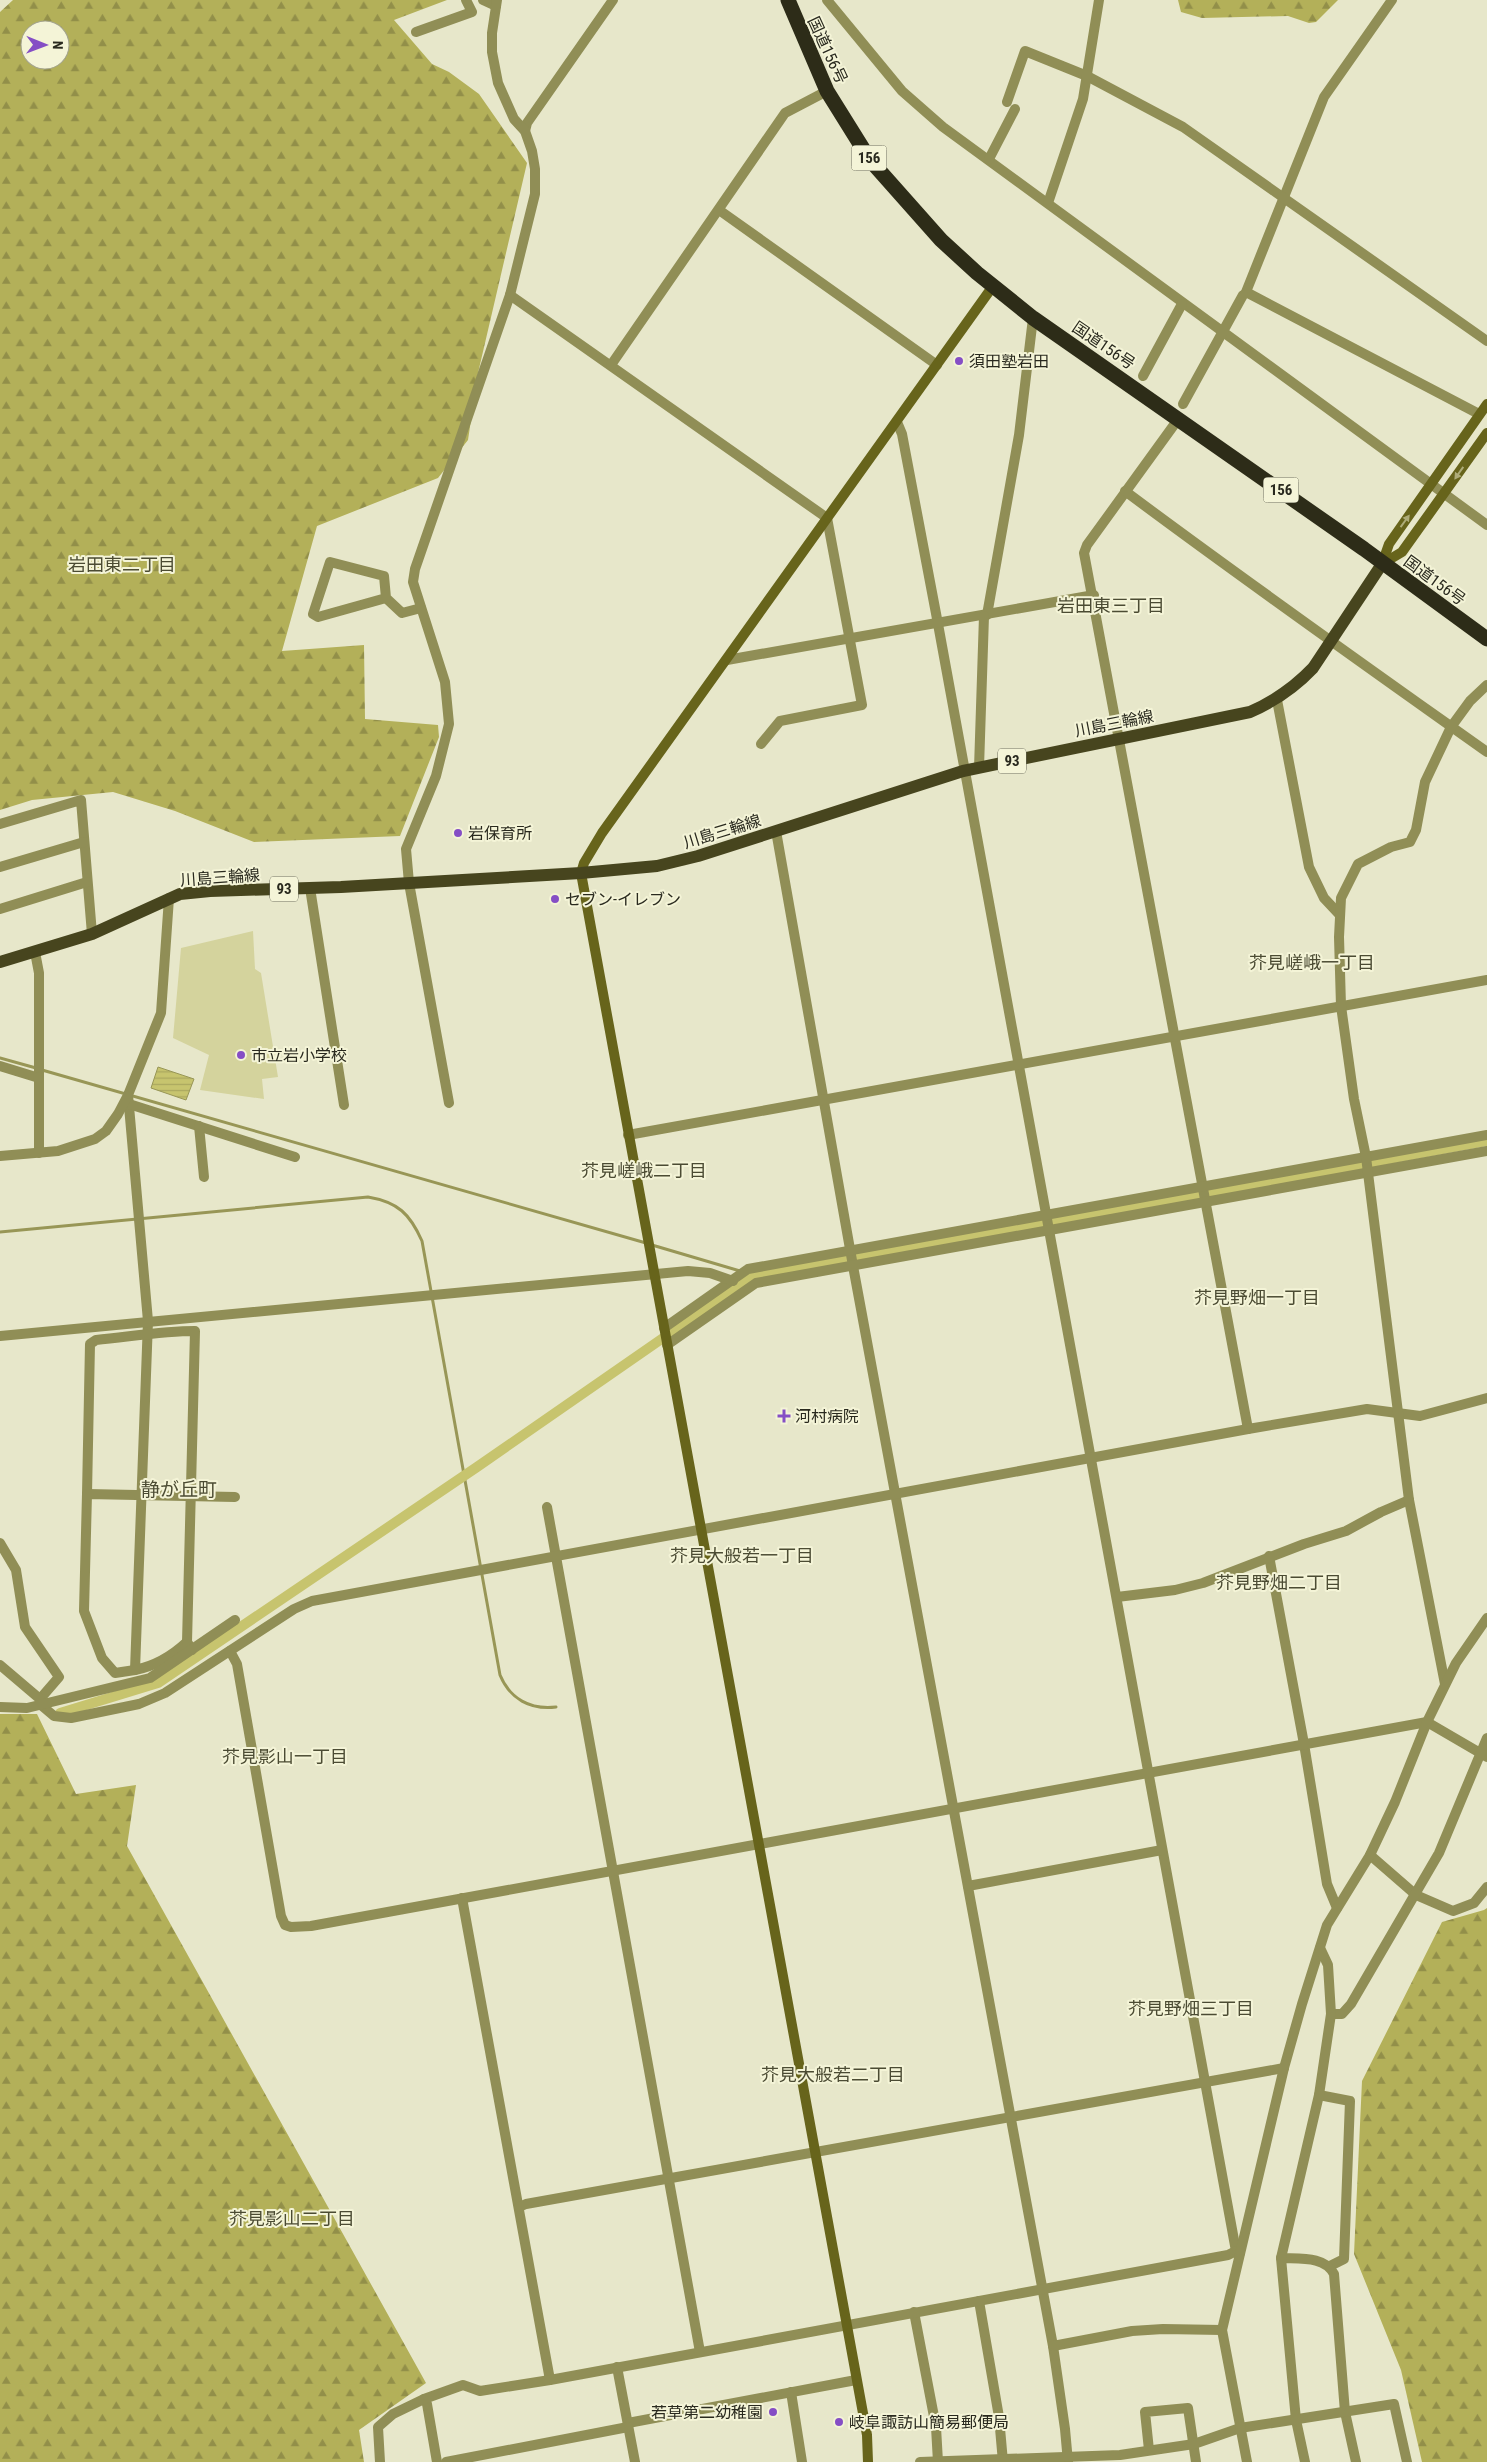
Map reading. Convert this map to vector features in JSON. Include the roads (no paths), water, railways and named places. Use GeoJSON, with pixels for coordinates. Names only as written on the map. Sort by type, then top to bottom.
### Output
{"type":"FeatureCollection","features":[{"type":"Feature","properties":{"kind":"highway","name":"国道156号"},"geometry":{"type":"LineString","coordinates":[[788,0],[827,91],[870,160],[941,240],[992,286],[1033,318],[1181,411],[1364,548],[1382,564],[1487,639]]}},
{"type":"Feature","properties":{"kind":"main road","name":"川島三輪線"},"geometry":{"type":"LineString","coordinates":[[0,962],[92,934],[127,920],[180,894],[581,873],[657,866],[698,856],[963,771],[1250,712],[1277,700],[1313,668],[1382,564]]}},
{"type":"Feature","properties":{"kind":"street"},"geometry":{"type":"LineString","coordinates":[[416,32],[472,12],[466,0]]}},
{"type":"Feature","properties":{"kind":"street"},"geometry":{"type":"LineString","coordinates":[[449,1103],[409,883],[406,849],[436,776],[449,724],[445,682],[413,582],[415,569],[510,295],[524,246],[535,194],[534,160],[525,131],[514,119],[498,83],[492,52],[492,33],[497,3],[483,0]]}},
{"type":"Feature","properties":{"kind":"street"},"geometry":{"type":"LineString","coordinates":[[525,131],[527,123],[614,0]]}},
{"type":"Feature","properties":{"kind":"street"},"geometry":{"type":"LineString","coordinates":[[828,0],[902,91],[943,127],[1048,202],[1081,230],[1182,304],[1487,525]]}},
{"type":"Feature","properties":{"kind":"street"},"geometry":{"type":"LineString","coordinates":[[1048,202],[1083,100],[1099,0]]}},
{"type":"Feature","properties":{"kind":"street"},"geometry":{"type":"LineString","coordinates":[[1392,0],[1324,97],[1282,197],[1246,292],[1479,414]]}},
{"type":"Feature","properties":{"kind":"street"},"geometry":{"type":"LineString","coordinates":[[1007,102],[1025,51],[1087,76],[1183,127],[1487,341]]}},
{"type":"Feature","properties":{"kind":"street"},"geometry":{"type":"LineString","coordinates":[[611,365],[785,113],[827,91]]}},
{"type":"Feature","properties":{"kind":"street"},"geometry":{"type":"LineString","coordinates":[[989,159],[1015,109]]}},
{"type":"Feature","properties":{"kind":"street"},"geometry":{"type":"LineString","coordinates":[[719,210],[937,365]]}},
{"type":"Feature","properties":{"kind":"street"},"geometry":{"type":"LineString","coordinates":[[868,2462],[867,2435],[581,873],[584,863],[602,833],[897,422],[992,286]]}},
{"type":"Feature","properties":{"kind":"street"},"geometry":{"type":"LineString","coordinates":[[510,295],[827,518],[848,639],[862,705],[780,721],[761,744]]}},
{"type":"Feature","properties":{"kind":"street"},"geometry":{"type":"LineString","coordinates":[[1243,295],[1181,411],[1087,544],[1084,554],[1094,595],[1200,1185],[1248,1429]]}},
{"type":"Feature","properties":{"kind":"street"},"geometry":{"type":"LineString","coordinates":[[1143,376],[1182,304]]}},
{"type":"Feature","properties":{"kind":"street"},"geometry":{"type":"LineString","coordinates":[[979,768],[985,615],[1019,435],[1033,318]]}},
{"type":"Feature","properties":{"kind":"street"},"geometry":{"type":"LineString","coordinates":[[1382,564],[1389,544],[1487,404]]}},
{"type":"Feature","properties":{"kind":"street"},"geometry":{"type":"LineString","coordinates":[[897,422],[902,434],[938,624],[963,771],[1050,1230],[1162,1850],[1238,2252]]}},
{"type":"Feature","properties":{"kind":"street"},"geometry":{"type":"LineString","coordinates":[[1382,564],[1402,552],[1487,433]]}},
{"type":"Feature","properties":{"kind":"street"},"geometry":{"type":"LineString","coordinates":[[1125,491],[1231,570],[1333,640],[1487,752]]}},
{"type":"Feature","properties":{"kind":"street"},"geometry":{"type":"LineString","coordinates":[[386,598],[318,617],[313,614],[330,562],[384,576],[386,598],[402,613],[421,608]]}},
{"type":"Feature","properties":{"kind":"street"},"geometry":{"type":"LineString","coordinates":[[727,660],[1094,595]]}},
{"type":"Feature","properties":{"kind":"street"},"geometry":{"type":"LineString","coordinates":[[1445,1684],[1408,1500],[1368,1171],[1354,1099],[1341,1006],[1339,914],[1341,898],[1358,864],[1391,847],[1410,842],[1416,830],[1425,782],[1451,727],[1470,701],[1487,685]]}},
{"type":"Feature","properties":{"kind":"street"},"geometry":{"type":"LineString","coordinates":[[1277,700],[1309,867],[1324,898],[1339,914]]}},
{"type":"Feature","properties":{"kind":"street"},"geometry":{"type":"LineString","coordinates":[[0,824],[81,800],[92,934]]}},
{"type":"Feature","properties":{"kind":"street"},"geometry":{"type":"LineString","coordinates":[[776,831],[851,1250],[1053,2346],[1068,2459]]}},
{"type":"Feature","properties":{"kind":"street"},"geometry":{"type":"LineString","coordinates":[[0,867],[84,842]]}},
{"type":"Feature","properties":{"kind":"street"},"geometry":{"type":"LineString","coordinates":[[0,909],[87,882]]}},
{"type":"Feature","properties":{"kind":"street"},"geometry":{"type":"LineString","coordinates":[[310,888],[344,1105]]}},
{"type":"Feature","properties":{"kind":"street"},"geometry":{"type":"LineString","coordinates":[[0,1156],[58,1151],[95,1139],[106,1131],[128,1100],[161,1013],[169,898]]}},
{"type":"Feature","properties":{"kind":"street"},"geometry":{"type":"LineString","coordinates":[[35,952],[39,973],[39,1153]]}},
{"type":"Feature","properties":{"kind":"street"},"geometry":{"type":"LineString","coordinates":[[628,1135],[1487,980]]}},
{"type":"Feature","properties":{"kind":"street"},"geometry":{"type":"LineString","coordinates":[[0,1066],[39,1078]]}},
{"type":"Feature","properties":{"kind":"street"},"geometry":{"type":"LineString","coordinates":[[128,1100],[199,1126],[295,1157]]}},
{"type":"Feature","properties":{"kind":"street"},"geometry":{"type":"LineString","coordinates":[[128,1100],[148,1321],[135,1670]]}},
{"type":"Feature","properties":{"kind":"street"},"geometry":{"type":"LineString","coordinates":[[199,1126],[204,1177]]}},
{"type":"Feature","properties":{"kind":"street"},"geometry":{"type":"LineString","coordinates":[[664,1328],[748,1269],[1200,1185],[1487,1135]]}},
{"type":"Feature","properties":{"kind":"street"},"geometry":{"type":"LineString","coordinates":[[667,1345],[756,1283],[1487,1151]]}},
{"type":"Feature","properties":{"kind":"street"},"geometry":{"type":"LineString","coordinates":[[0,1336],[688,1271],[710,1273],[732,1280]]}},
{"type":"Feature","properties":{"kind":"street"},"geometry":{"type":"LineString","coordinates":[[0,1707],[27,1708],[40,1702],[150,1678],[189,1646],[195,1331],[160,1331],[146,1335],[96,1340],[90,1344],[84,1612],[102,1658],[115,1673],[148,1668],[189,1646],[235,1620]]}},
{"type":"Feature","properties":{"kind":"street"},"geometry":{"type":"LineString","coordinates":[[0,1665],[54,1716],[71,1718],[140,1704],[165,1693],[294,1609],[312,1601],[1248,1429],[1366,1409],[1420,1416],[1487,1398]]}},
{"type":"Feature","properties":{"kind":"street"},"geometry":{"type":"LineString","coordinates":[[87,1494],[235,1497]]}},
{"type":"Feature","properties":{"kind":"street"},"geometry":{"type":"LineString","coordinates":[[1117,1597],[1175,1590],[1203,1583],[1269,1556],[1346,1531],[1408,1500]]}},
{"type":"Feature","properties":{"kind":"street"},"geometry":{"type":"LineString","coordinates":[[547,1507],[700,2352]]}},
{"type":"Feature","properties":{"kind":"street"},"geometry":{"type":"LineString","coordinates":[[0,1544],[16,1570],[25,1627],[59,1678],[40,1702]]}},
{"type":"Feature","properties":{"kind":"street"},"geometry":{"type":"LineString","coordinates":[[1269,1556],[1304,1744],[1327,1884],[1336,1908]]}},
{"type":"Feature","properties":{"kind":"street"},"geometry":{"type":"LineString","coordinates":[[1247,2462],[1222,2330],[1238,2252],[1284,2068],[1327,1925],[1370,1855],[1395,1802],[1427,1722],[1445,1684],[1456,1663],[1487,1618]]}},
{"type":"Feature","properties":{"kind":"street"},"geometry":{"type":"LineString","coordinates":[[230,1651],[236,1664],[285,1925],[291,1927],[311,1926],[1427,1722],[1483,1755]]}},
{"type":"Feature","properties":{"kind":"street"},"geometry":{"type":"LineString","coordinates":[[1331,2014],[1342,2014],[1352,2004],[1416,1895],[1439,1853],[1483,1755],[1487,1738]]}},
{"type":"Feature","properties":{"kind":"street"},"geometry":{"type":"LineString","coordinates":[[968,1886],[1162,1850]]}},
{"type":"Feature","properties":{"kind":"street"},"geometry":{"type":"LineString","coordinates":[[1370,1855],[1416,1895],[1453,1911],[1474,1903],[1487,1887]]}},
{"type":"Feature","properties":{"kind":"street"},"geometry":{"type":"LineString","coordinates":[[462,1898],[550,2380]]}},
{"type":"Feature","properties":{"kind":"street"},"geometry":{"type":"LineString","coordinates":[[1305,2462],[1296,2420],[1282,2258],[1319,2095],[1331,2014],[1328,1964],[1320,1948]]}},
{"type":"Feature","properties":{"kind":"street"},"geometry":{"type":"LineString","coordinates":[[519,2207],[526,2204],[669,2180],[1284,2068]]}},
{"type":"Feature","properties":{"kind":"street"},"geometry":{"type":"LineString","coordinates":[[1319,2095],[1350,2101],[1344,2259],[1330,2266]]}},
{"type":"Feature","properties":{"kind":"street"},"geometry":{"type":"LineString","coordinates":[[380,2462],[378,2427],[393,2414],[424,2399],[463,2385],[480,2391],[550,2380],[1238,2252]]}},
{"type":"Feature","properties":{"kind":"street"},"geometry":{"type":"LineString","coordinates":[[1282,2258],[1323,2262],[1330,2266],[1334,2274],[1345,2412],[1356,2462]]}},
{"type":"Feature","properties":{"kind":"street"},"geometry":{"type":"LineString","coordinates":[[979,2301],[999,2417],[1003,2460]]}},
{"type":"Feature","properties":{"kind":"street"},"geometry":{"type":"LineString","coordinates":[[914,2312],[936,2427],[938,2462]]}},
{"type":"Feature","properties":{"kind":"street"},"geometry":{"type":"LineString","coordinates":[[1053,2346],[1132,2331],[1163,2329],[1222,2330]]}},
{"type":"Feature","properties":{"kind":"street"},"geometry":{"type":"LineString","coordinates":[[617,2367],[635,2462]]}},
{"type":"Feature","properties":{"kind":"street"},"geometry":{"type":"LineString","coordinates":[[446,2462],[856,2380]]}},
{"type":"Feature","properties":{"kind":"street"},"geometry":{"type":"LineString","coordinates":[[791,2392],[802,2462]]}},
{"type":"Feature","properties":{"kind":"street"},"geometry":{"type":"LineString","coordinates":[[424,2399],[427,2404],[437,2462]]}},
{"type":"Feature","properties":{"kind":"street"},"geometry":{"type":"LineString","coordinates":[[920,2462],[1120,2458],[1149,2450],[1194,2444],[1240,2428],[1394,2404],[1407,2462]]}},
{"type":"Feature","properties":{"kind":"street"},"geometry":{"type":"LineString","coordinates":[[1149,2450],[1146,2412],[1188,2408],[1196,2462]]}},
{"type":"Feature","properties":{"kind":"waterway"},"geometry":{"type":"LineString","coordinates":[[0,1058],[36,1068]]}},
{"type":"Feature","properties":{"kind":"waterway"},"geometry":{"type":"LineString","coordinates":[[42,1070],[646,1243]]}},
{"type":"Feature","properties":{"kind":"waterway"},"geometry":{"type":"LineString","coordinates":[[60,1713],[158,1683],[477,1467],[751,1277],[1487,1141]]}},
{"type":"Feature","properties":{"kind":"waterway"},"geometry":{"type":"LineString","coordinates":[[0,1232],[368,1197],[387,1202],[402,1211],[413,1223],[422,1241],[500,1675],[509,1691],[522,1701],[538,1707],[556,1707]]}},
{"type":"Feature","properties":{"kind":"waterway"},"geometry":{"type":"LineString","coordinates":[[652,1245],[740,1271]]}},
{"type":"Feature","properties":{"kind":"place","name":"須田塾岩田"},"geometry":{"type":"Point","coordinates":[959,361]}},
{"type":"Feature","properties":{"kind":"place","name":"岩保育所"},"geometry":{"type":"Point","coordinates":[458,833]}},
{"type":"Feature","properties":{"kind":"place","name":"セブン-イレブン"},"geometry":{"type":"Point","coordinates":[555,899]}},
{"type":"Feature","properties":{"kind":"place","name":"市立岩小学校"},"geometry":{"type":"Point","coordinates":[241,1055]}},
{"type":"Feature","properties":{"kind":"place","name":"河村病院"},"geometry":{"type":"Point","coordinates":[784,1416]}},
{"type":"Feature","properties":{"kind":"place","name":"若草第二幼稚園"},"geometry":{"type":"Point","coordinates":[773,2412]}},
{"type":"Feature","properties":{"kind":"place","name":"岐阜諏訪山簡易郵便局"},"geometry":{"type":"Point","coordinates":[839,2422]}},
{"type":"Feature","properties":{"kind":"district","name":"岩田東二丁目"},"geometry":{"type":"Point","coordinates":[122,565]}},
{"type":"Feature","properties":{"kind":"district","name":"岩田東三丁目"},"geometry":{"type":"Point","coordinates":[1111,606]}},
{"type":"Feature","properties":{"kind":"district","name":"芥見嵯峨一丁目"},"geometry":{"type":"Point","coordinates":[1312,963]}},
{"type":"Feature","properties":{"kind":"district","name":"芥見嵯峨二丁目"},"geometry":{"type":"Point","coordinates":[644,1171]}},
{"type":"Feature","properties":{"kind":"district","name":"芥見野畑一丁目"},"geometry":{"type":"Point","coordinates":[1257,1298]}},
{"type":"Feature","properties":{"kind":"district","name":"静が丘町"},"geometry":{"type":"Point","coordinates":[179,1489]}},
{"type":"Feature","properties":{"kind":"district","name":"芥見大般若一丁目"},"geometry":{"type":"Point","coordinates":[742,1556]}},
{"type":"Feature","properties":{"kind":"district","name":"芥見野畑二丁目"},"geometry":{"type":"Point","coordinates":[1279,1583]}},
{"type":"Feature","properties":{"kind":"district","name":"芥見影山一丁目"},"geometry":{"type":"Point","coordinates":[285,1757]}},
{"type":"Feature","properties":{"kind":"district","name":"芥見野畑三丁目"},"geometry":{"type":"Point","coordinates":[1191,2009]}},
{"type":"Feature","properties":{"kind":"district","name":"芥見大般若二丁目"},"geometry":{"type":"Point","coordinates":[833,2075]}},
{"type":"Feature","properties":{"kind":"district","name":"芥見影山二丁目"},"geometry":{"type":"Point","coordinates":[292,2219]}}]}
